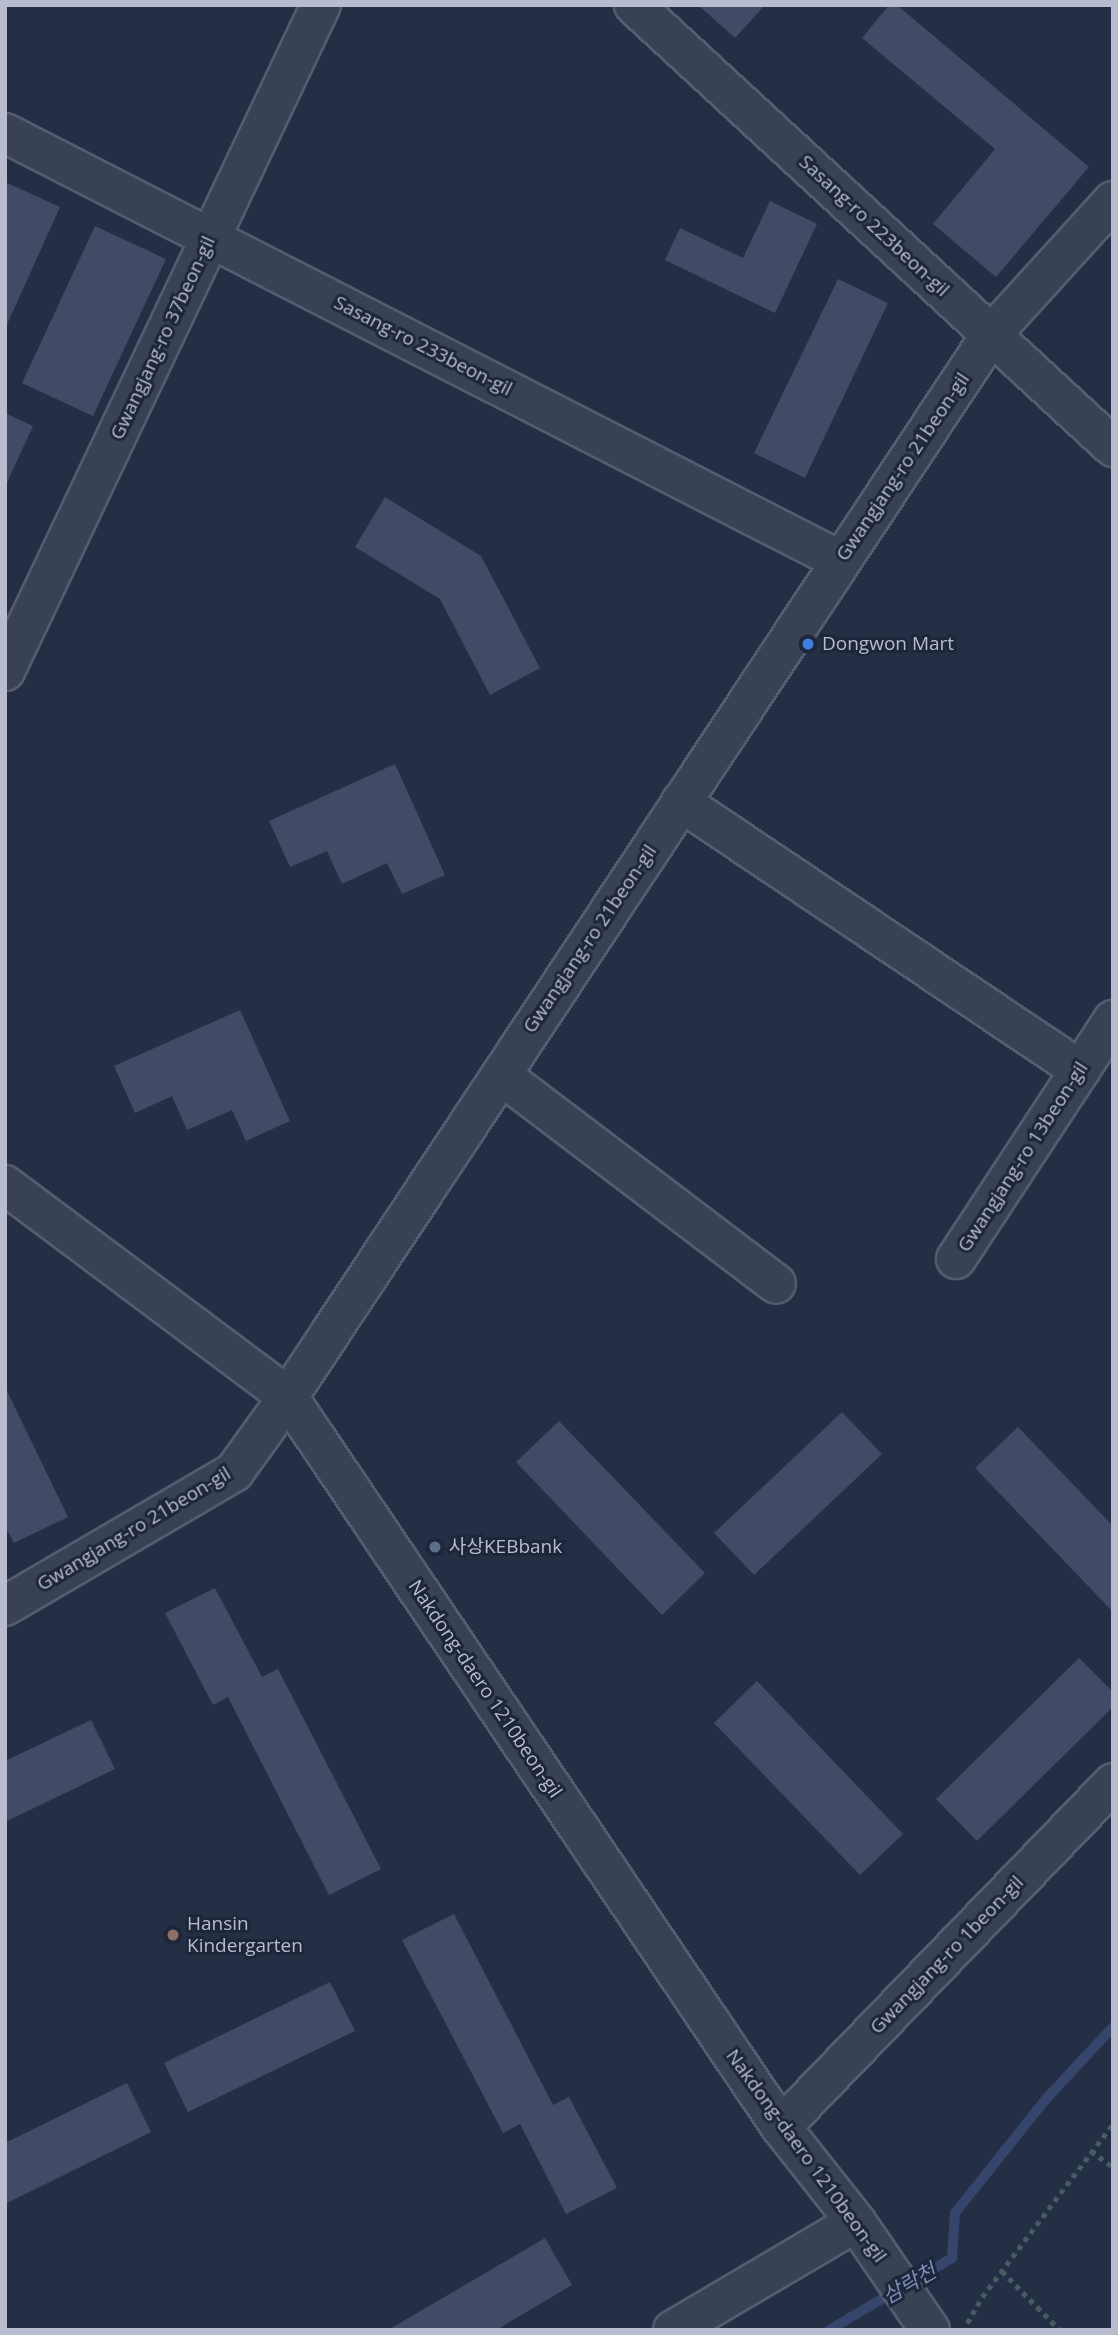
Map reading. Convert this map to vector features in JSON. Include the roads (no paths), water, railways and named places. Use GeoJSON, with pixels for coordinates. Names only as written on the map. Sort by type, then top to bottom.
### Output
{"type":"FeatureCollection","features":[{"type":"Feature","properties":{"kind":"street","name":"Gwangjang-ro 37beon-gil"},"geometry":{"type":"LineString","coordinates":[[5,671],[321,5]]}},
{"type":"Feature","properties":{"kind":"street","name":"Sasang-ro 223beon-gil"},"geometry":{"type":"LineString","coordinates":[[634,5],[1113,447]]}},
{"type":"Feature","properties":{"kind":"street","name":"Sasang-ro 233beon-gil"},"geometry":{"type":"LineString","coordinates":[[5,133],[841,561]]}},
{"type":"Feature","properties":{"kind":"street","name":"Gwangjang-ro 21beon-gil"},"geometry":{"type":"LineString","coordinates":[[5,1606],[234,1472],[288,1397],[991,335],[1113,201]]}},
{"type":"Feature","properties":{"kind":"street"},"geometry":{"type":"LineString","coordinates":[[681,803],[1080,1070]]}},
{"type":"Feature","properties":{"kind":"street","name":"Gwangjang-ro 13beon-gil"},"geometry":{"type":"LineString","coordinates":[[956,1259],[1113,1020]]}},
{"type":"Feature","properties":{"kind":"street"},"geometry":{"type":"LineString","coordinates":[[500,1075],[776,1284]]}},
{"type":"Feature","properties":{"kind":"street","name":"Nakdong-daero 1210beon-gil"},"geometry":{"type":"LineString","coordinates":[[5,1185],[288,1397],[781,2127],[856,2222],[923,2319]]}},
{"type":"Feature","properties":{"kind":"street","name":"Gwangjang-ro 1beon-gil"},"geometry":{"type":"LineString","coordinates":[[781,2127],[1113,1783]]}},
{"type":"Feature","properties":{"kind":"street"},"geometry":{"type":"LineString","coordinates":[[673,2330],[856,2222]]}},
{"type":"Feature","properties":{"kind":"waterway","name":"삼락천"},"geometry":{"type":"LineString","coordinates":[[829,2330],[952,2258],[955,2213],[1046,2099],[1113,2027]]}},
{"type":"Feature","properties":{"kind":"place","name":"Dongwon Mart"},"geometry":{"type":"Point","coordinates":[808,644]}},
{"type":"Feature","properties":{"kind":"place","name":"사상KEBbank"},"geometry":{"type":"Point","coordinates":[435,1547]}},
{"type":"Feature","properties":{"kind":"place","name":"Hansin Kindergarten"},"geometry":{"type":"Point","coordinates":[173,1935]}}]}
